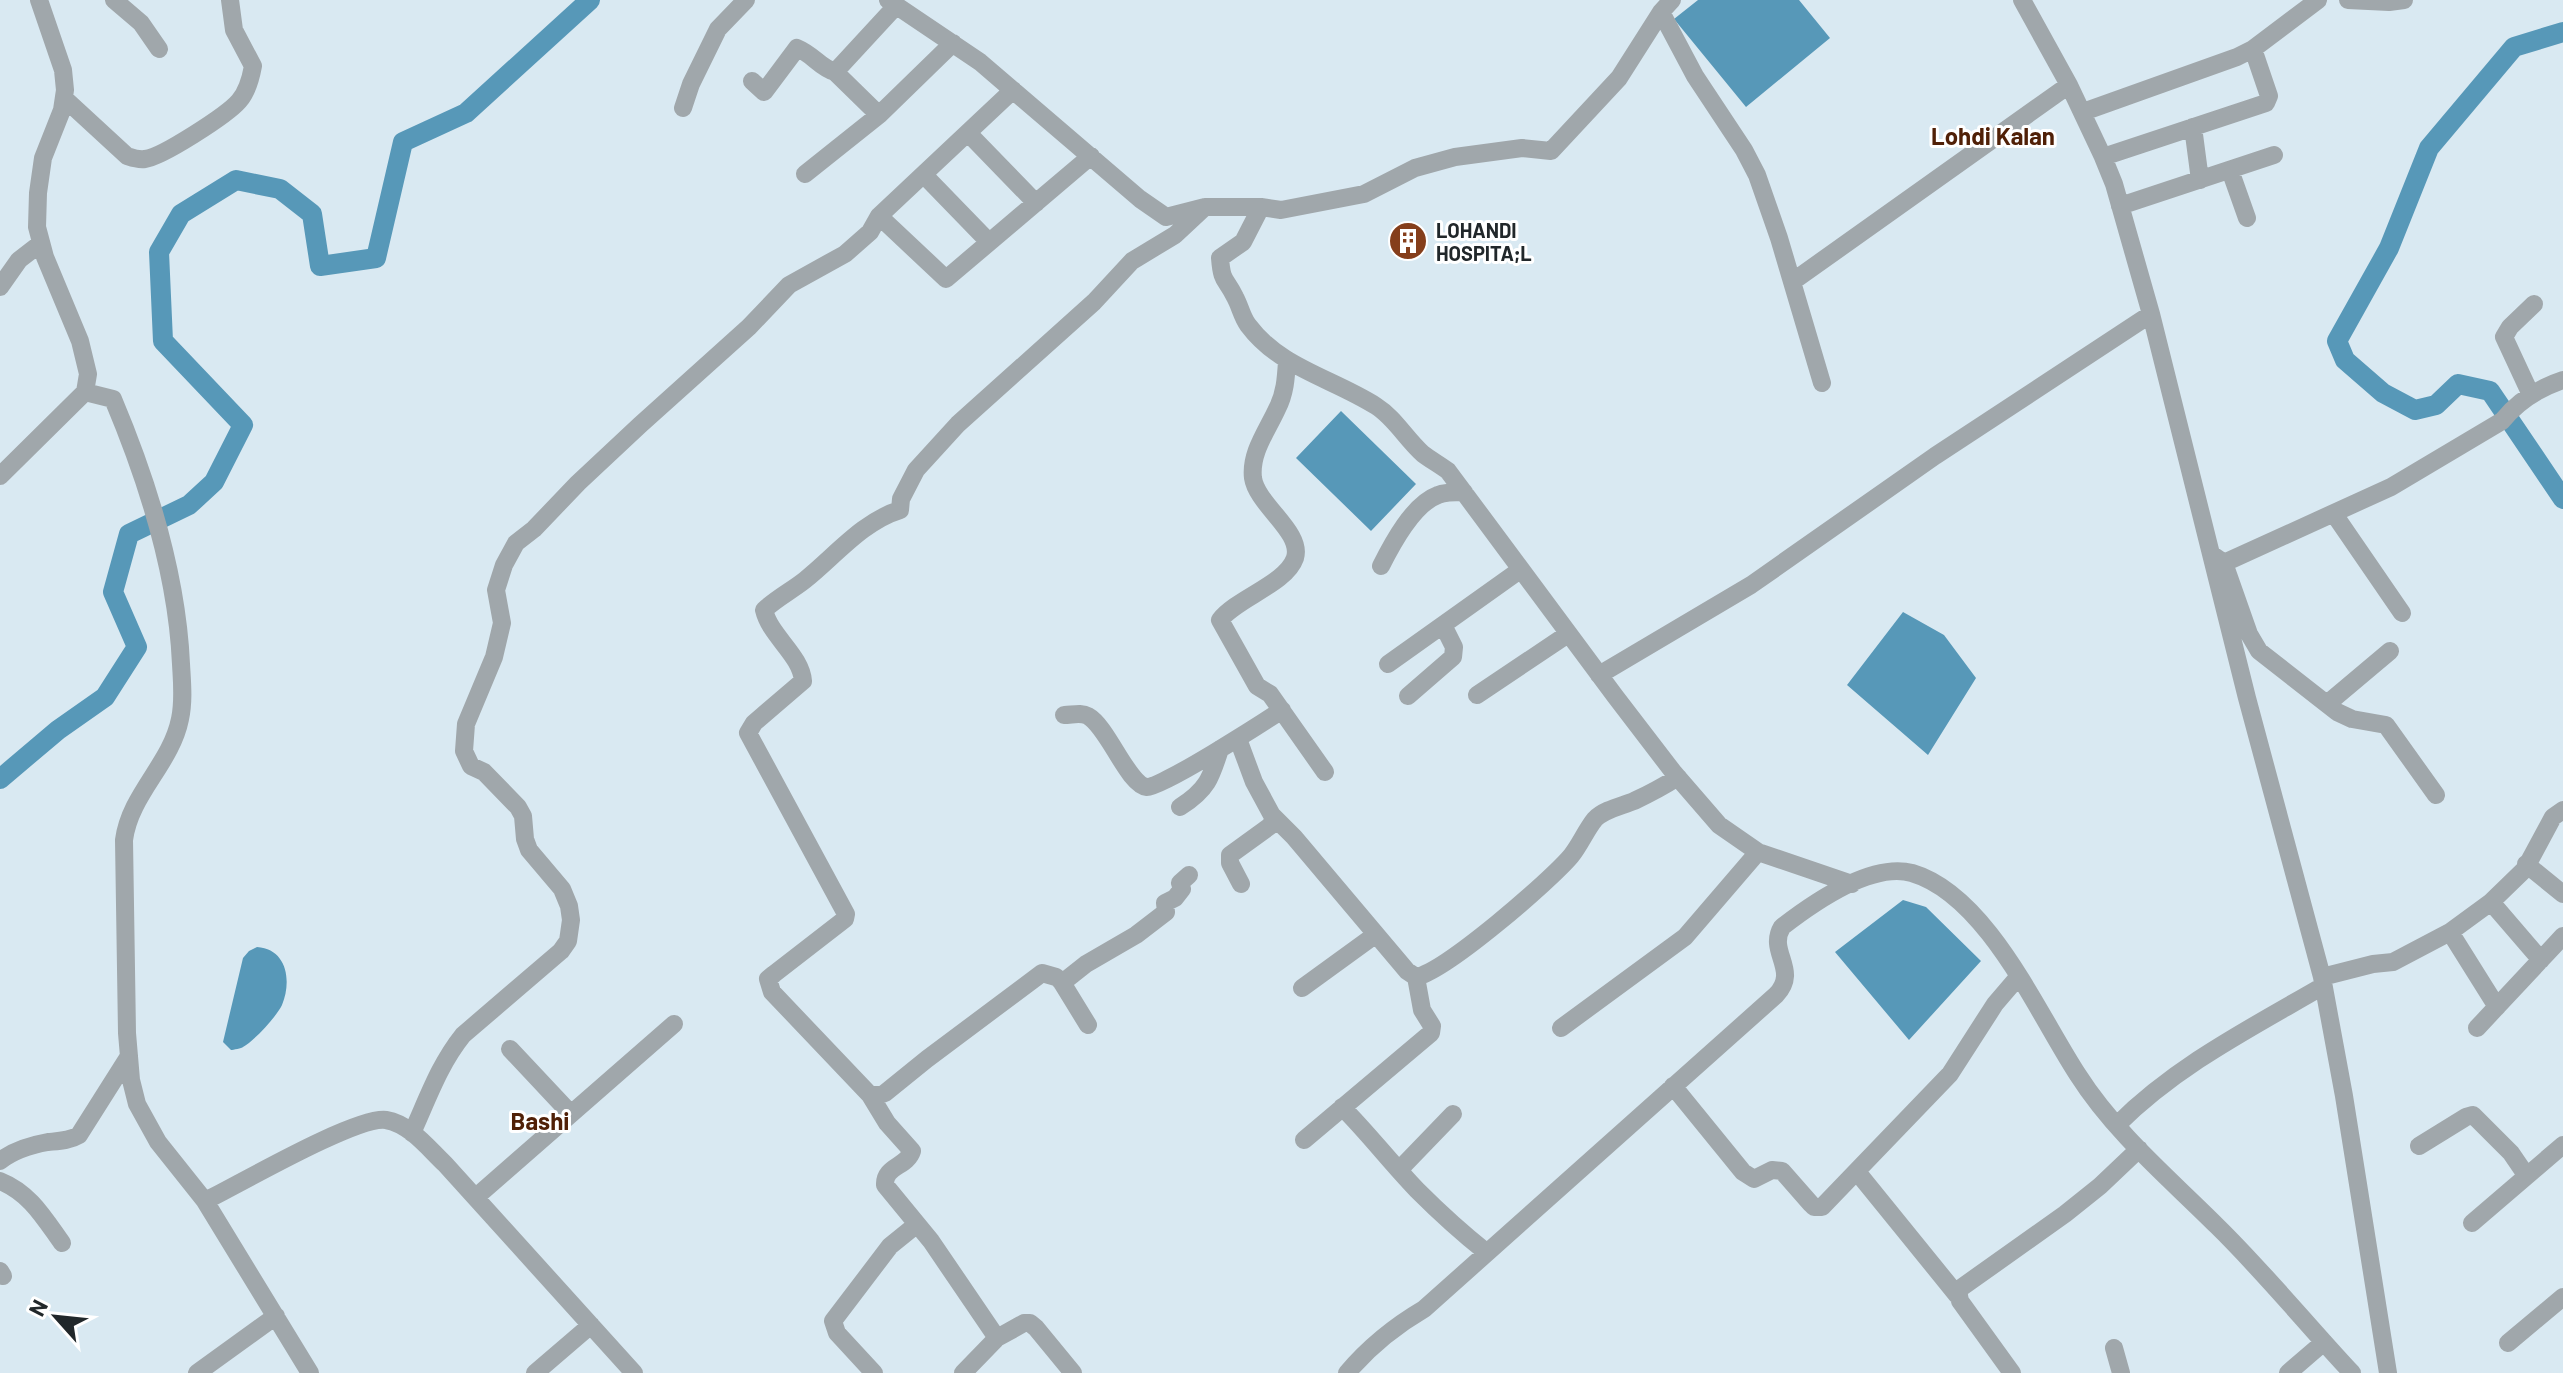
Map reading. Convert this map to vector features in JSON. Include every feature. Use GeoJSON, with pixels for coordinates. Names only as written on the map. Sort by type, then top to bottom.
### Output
{"type":"FeatureCollection","features":[{"type":"Feature","properties":{"kind":"street"},"geometry":{"type":"LineString","coordinates":[[0,476],[85,392],[88,374],[80,341],[41,243],[36,211],[40,174],[64,98],[63,70],[39,0]]}},
{"type":"Feature","properties":{"kind":"street"},"geometry":{"type":"LineString","coordinates":[[114,0],[141,23],[159,49]]}},
{"type":"Feature","properties":{"kind":"street"},"geometry":{"type":"LineString","coordinates":[[64,98],[127,156],[137,160],[159,155],[219,117],[243,95],[253,66],[234,30],[230,0]]}},
{"type":"Feature","properties":{"kind":"street"},"geometry":{"type":"LineString","coordinates":[[683,108],[691,84],[718,29],[746,0]]}},
{"type":"Feature","properties":{"kind":"street"},"geometry":{"type":"LineString","coordinates":[[2022,0],[2083,112],[2103,157],[2151,314],[2218,559],[2323,981],[2388,1373]]}},
{"type":"Feature","properties":{"kind":"street"},"geometry":{"type":"LineString","coordinates":[[2083,112],[2213,67],[2253,49],[2318,0]]}},
{"type":"Feature","properties":{"kind":"street"},"geometry":{"type":"LineString","coordinates":[[2348,0],[2404,0]]}},
{"type":"Feature","properties":{"kind":"street"},"geometry":{"type":"LineString","coordinates":[[835,72],[892,3],[980,62],[1159,214],[1172,217],[1205,207],[1281,210],[1364,194],[1415,168],[1455,157],[1522,148],[1551,151],[1619,78],[1666,6]]}},
{"type":"Feature","properties":{"kind":"street"},"geometry":{"type":"LineString","coordinates":[[1666,6],[1695,76],[1751,162],[1774,225],[1822,383]]}},
{"type":"Feature","properties":{"kind":"street"},"geometry":{"type":"LineString","coordinates":[[805,174],[879,115],[953,43]]}},
{"type":"Feature","properties":{"kind":"street"},"geometry":{"type":"LineString","coordinates":[[752,81],[764,92],[797,48],[810,53],[825,69],[835,72],[879,115]]}},
{"type":"Feature","properties":{"kind":"street"},"geometry":{"type":"LineString","coordinates":[[2103,157],[2268,101],[2253,49]]}},
{"type":"Feature","properties":{"kind":"street"},"geometry":{"type":"LineString","coordinates":[[1792,282],[2069,85]]}},
{"type":"Feature","properties":{"kind":"street"},"geometry":{"type":"LineString","coordinates":[[412,1133],[429,1092],[463,1035],[561,951],[571,931],[566,896],[529,850],[523,816],[518,807],[484,772],[471,766],[464,751],[466,724],[488,677],[502,623],[496,590],[504,565],[516,543],[749,327],[789,285],[845,254],[870,232],[879,216],[1013,90]]}},
{"type":"Feature","properties":{"kind":"street"},"geometry":{"type":"LineString","coordinates":[[2193,127],[2200,180]]}},
{"type":"Feature","properties":{"kind":"street"},"geometry":{"type":"LineString","coordinates":[[969,134],[1036,203]]}},
{"type":"Feature","properties":{"kind":"street"},"geometry":{"type":"LineString","coordinates":[[2120,206],[2274,155]]}},
{"type":"Feature","properties":{"kind":"street"},"geometry":{"type":"LineString","coordinates":[[879,216],[946,279],[1091,156]]}},
{"type":"Feature","properties":{"kind":"street"},"geometry":{"type":"LineString","coordinates":[[2230,170],[2247,218]]}},
{"type":"Feature","properties":{"kind":"street"},"geometry":{"type":"LineString","coordinates":[[924,175],[989,242]]}},
{"type":"Feature","properties":{"kind":"street"},"geometry":{"type":"LineString","coordinates":[[997,1338],[931,1241],[887,1190],[884,1181],[889,1172],[908,1159],[912,1151],[887,1123],[870,1095],[798,1021],[769,986],[768,979],[845,919],[846,914],[748,733],[754,723],[803,681],[801,672],[766,620],[764,610],[871,525],[900,510],[901,499],[916,470],[958,424],[1094,302],[1132,261],[1175,235],[1205,207]]}},
{"type":"Feature","properties":{"kind":"street"},"geometry":{"type":"LineString","coordinates":[[1261,207],[1243,242],[1220,258],[1221,278],[1234,295],[1246,322],[1271,351],[1379,408],[1422,453],[1448,471],[1599,675],[1719,825],[1758,852],[1852,884]]}},
{"type":"Feature","properties":{"kind":"street"},"geometry":{"type":"LineString","coordinates":[[0,287],[19,260],[41,243]]}},
{"type":"Feature","properties":{"kind":"street"},"geometry":{"type":"LineString","coordinates":[[2531,395],[2504,337],[2534,304]]}},
{"type":"Feature","properties":{"kind":"street"},"geometry":{"type":"LineString","coordinates":[[1599,675],[1751,585],[1935,456],[2151,314]]}},
{"type":"Feature","properties":{"kind":"street"},"geometry":{"type":"LineString","coordinates":[[1287,361],[1285,388],[1256,452],[1253,480],[1260,495],[1293,539],[1295,558],[1273,582],[1227,612],[1220,620],[1257,686],[1270,694],[1325,772]]}},
{"type":"Feature","properties":{"kind":"street"},"geometry":{"type":"LineString","coordinates":[[2218,559],[2334,514],[2391,487],[2508,414],[2531,395],[2563,380]]}},
{"type":"Feature","properties":{"kind":"street"},"geometry":{"type":"LineString","coordinates":[[85,392],[113,399],[128,435],[165,556],[180,633],[182,704],[172,744],[137,799],[124,840],[131,1080],[146,1123],[205,1201],[276,1316],[304,1371]]}},
{"type":"Feature","properties":{"kind":"street"},"geometry":{"type":"LineString","coordinates":[[1381,566],[1397,537],[1420,508],[1440,494],[1464,492]]}},
{"type":"Feature","properties":{"kind":"street"},"geometry":{"type":"LineString","coordinates":[[2334,514],[2402,613]]}},
{"type":"Feature","properties":{"kind":"street"},"geometry":{"type":"LineString","coordinates":[[2218,559],[2254,644],[2327,704],[2352,719],[2386,725],[2436,795]]}},
{"type":"Feature","properties":{"kind":"street"},"geometry":{"type":"LineString","coordinates":[[1388,664],[1520,570]]}},
{"type":"Feature","properties":{"kind":"street"},"geometry":{"type":"LineString","coordinates":[[1408,696],[1453,657],[1454,647],[1443,625]]}},
{"type":"Feature","properties":{"kind":"street"},"geometry":{"type":"LineString","coordinates":[[1477,695],[1568,634]]}},
{"type":"Feature","properties":{"kind":"street"},"geometry":{"type":"LineString","coordinates":[[2327,704],[2390,651]]}},
{"type":"Feature","properties":{"kind":"street"},"geometry":{"type":"LineString","coordinates":[[1064,715],[1081,714],[1097,723],[1130,772],[1146,787],[1171,777],[1282,710]]}},
{"type":"Feature","properties":{"kind":"street"},"geometry":{"type":"LineString","coordinates":[[1238,739],[1260,795],[1273,816],[1375,935],[1416,977],[1422,1010],[1432,1026],[1431,1033],[1304,1140]]}},
{"type":"Feature","properties":{"kind":"street"},"geometry":{"type":"LineString","coordinates":[[1180,807],[1196,797],[1209,782],[1220,749]]}},
{"type":"Feature","properties":{"kind":"street"},"geometry":{"type":"LineString","coordinates":[[1416,977],[1444,962],[1507,914],[1565,862],[1602,814],[1678,777]]}},
{"type":"Feature","properties":{"kind":"street"},"geometry":{"type":"LineString","coordinates":[[2117,1125],[2134,1108],[2199,1058],[2323,981],[2373,964],[2393,962],[2450,932],[2491,902],[2525,869],[2553,817],[2562,812]]}},
{"type":"Feature","properties":{"kind":"street"},"geometry":{"type":"LineString","coordinates":[[1241,884],[1230,863],[1230,855],[1270,826],[1273,816]]}},
{"type":"Feature","properties":{"kind":"street"},"geometry":{"type":"LineString","coordinates":[[1561,1028],[1685,937],[1758,852]]}},
{"type":"Feature","properties":{"kind":"street"},"geometry":{"type":"LineString","coordinates":[[2526,864],[2563,894]]}},
{"type":"Feature","properties":{"kind":"street"},"geometry":{"type":"LineString","coordinates":[[1347,1373],[1363,1354],[1400,1323],[1424,1309],[1784,988],[1785,968],[1777,943],[1782,927],[1838,890],[1876,873],[1896,870],[1915,874],[1936,885],[1969,912],[2003,952],[2077,1074],[2117,1125],[2245,1254],[2352,1373]]}},
{"type":"Feature","properties":{"kind":"street"},"geometry":{"type":"LineString","coordinates":[[1062,983],[1166,912],[1165,903],[1179,894],[1182,889],[1180,883],[1189,875]]}},
{"type":"Feature","properties":{"kind":"street"},"geometry":{"type":"LineString","coordinates":[[2491,902],[2541,960]]}},
{"type":"Feature","properties":{"kind":"street"},"geometry":{"type":"LineString","coordinates":[[2450,932],[2497,1007]]}},
{"type":"Feature","properties":{"kind":"street"},"geometry":{"type":"LineString","coordinates":[[1302,988],[1375,935]]}},
{"type":"Feature","properties":{"kind":"street"},"geometry":{"type":"LineString","coordinates":[[2477,1028],[2563,936]]}},
{"type":"Feature","properties":{"kind":"street"},"geometry":{"type":"LineString","coordinates":[[870,1095],[885,1093],[1042,973],[1056,977],[1062,983],[1088,1025]]}},
{"type":"Feature","properties":{"kind":"street"},"geometry":{"type":"LineString","coordinates":[[1673,1086],[1712,1136],[1750,1177],[1758,1178],[1772,1170],[1782,1171],[1806,1200],[1818,1208],[1829,1203],[1950,1074],[1995,1004],[2019,976]]}},
{"type":"Feature","properties":{"kind":"street"},"geometry":{"type":"LineString","coordinates":[[476,1197],[674,1024]]}},
{"type":"Feature","properties":{"kind":"street"},"geometry":{"type":"LineString","coordinates":[[510,1049],[571,1114]]}},
{"type":"Feature","properties":{"kind":"street"},"geometry":{"type":"LineString","coordinates":[[0,1161],[32,1145],[73,1139],[79,1135],[129,1056]]}},
{"type":"Feature","properties":{"kind":"street"},"geometry":{"type":"LineString","coordinates":[[1342,1107],[1399,1170],[1457,1228],[1486,1252]]}},
{"type":"Feature","properties":{"kind":"street"},"geometry":{"type":"LineString","coordinates":[[1399,1170],[1453,1114]]}},
{"type":"Feature","properties":{"kind":"street"},"geometry":{"type":"LineString","coordinates":[[2419,1146],[2473,1115],[2511,1153],[2526,1175]]}},
{"type":"Feature","properties":{"kind":"street"},"geometry":{"type":"LineString","coordinates":[[205,1201],[354,1126],[384,1120],[399,1124],[412,1133],[476,1197],[634,1373]]}},
{"type":"Feature","properties":{"kind":"street"},"geometry":{"type":"LineString","coordinates":[[2472,1223],[2563,1145]]}},
{"type":"Feature","properties":{"kind":"street"},"geometry":{"type":"LineString","coordinates":[[1957,1295],[1963,1285],[2100,1186],[2139,1149]]}},
{"type":"Feature","properties":{"kind":"street"},"geometry":{"type":"LineString","coordinates":[[1858,1173],[1957,1295],[2012,1373]]}},
{"type":"Feature","properties":{"kind":"street"},"geometry":{"type":"LineString","coordinates":[[0,1181],[14,1187],[32,1202],[62,1243]]}},
{"type":"Feature","properties":{"kind":"street"},"geometry":{"type":"LineString","coordinates":[[874,1373],[837,1333],[833,1321],[890,1246],[916,1225]]}},
{"type":"Feature","properties":{"kind":"street"},"geometry":{"type":"LineString","coordinates":[[2508,1343],[2563,1297]]}},
{"type":"Feature","properties":{"kind":"street"},"geometry":{"type":"LineString","coordinates":[[197,1373],[276,1316]]}},
{"type":"Feature","properties":{"kind":"street"},"geometry":{"type":"LineString","coordinates":[[963,1373],[997,1338],[1024,1323],[1030,1323],[1046,1338],[1073,1373]]}},
{"type":"Feature","properties":{"kind":"street"},"geometry":{"type":"LineString","coordinates":[[535,1373],[591,1325]]}},
{"type":"Feature","properties":{"kind":"street"},"geometry":{"type":"LineString","coordinates":[[2288,1373],[2324,1342]]}},
{"type":"Feature","properties":{"kind":"street"},"geometry":{"type":"LineString","coordinates":[[2114,1348],[2121,1373]]}},
{"type":"Feature","properties":{"kind":"water"},"geometry":{"type":"Polygon","coordinates":[[[1698,0],[1799,0],[1830,38],[1746,107],[1674,19],[1698,0]]]}},
{"type":"Feature","properties":{"kind":"water"},"geometry":{"type":"Polygon","coordinates":[[[1341,411],[1416,484],[1371,531],[1296,458],[1341,411]]]}},
{"type":"Feature","properties":{"kind":"water"},"geometry":{"type":"Polygon","coordinates":[[[1903,612],[1944,635],[1976,678],[1928,755],[1847,685],[1903,612]]]}},
{"type":"Feature","properties":{"kind":"water"},"geometry":{"type":"Polygon","coordinates":[[[1903,900],[1926,907],[1981,961],[1909,1040],[1835,952],[1903,900]]]}},
{"type":"Feature","properties":{"kind":"water"},"geometry":{"type":"Polygon","coordinates":[[[257,947],[267,949],[281,960],[287,986],[285,996],[279,1010],[259,1034],[248,1044],[231,1050],[223,1042],[243,958],[257,947]]]}},
{"type":"Feature","properties":{"kind":"waterway"},"geometry":{"type":"LineString","coordinates":[[0,779],[58,730],[105,697],[137,647],[113,592],[129,534],[189,505],[214,482],[243,425],[163,341],[159,252],[181,214],[236,180],[280,189],[312,214],[320,266],[376,258],[403,142],[466,113],[590,0]]}},
{"type":"Feature","properties":{"kind":"waterway"},"geometry":{"type":"LineString","coordinates":[[2563,32],[2514,47],[2429,148],[2389,248],[2337,341],[2345,360],[2383,393],[2415,410],[2436,405],[2458,384],[2490,391],[2563,499]]}},
{"type":"Feature","properties":{"kind":"place","name":"LOHANDI HOSPITA;L"},"geometry":{"type":"Point","coordinates":[1408,241]}},
{"type":"Feature","properties":{"kind":"district","name":"Lohdi Kalan"},"geometry":{"type":"Point","coordinates":[1993,135]}},
{"type":"Feature","properties":{"kind":"district","name":"Bashi"},"geometry":{"type":"Point","coordinates":[540,1120]}}]}
